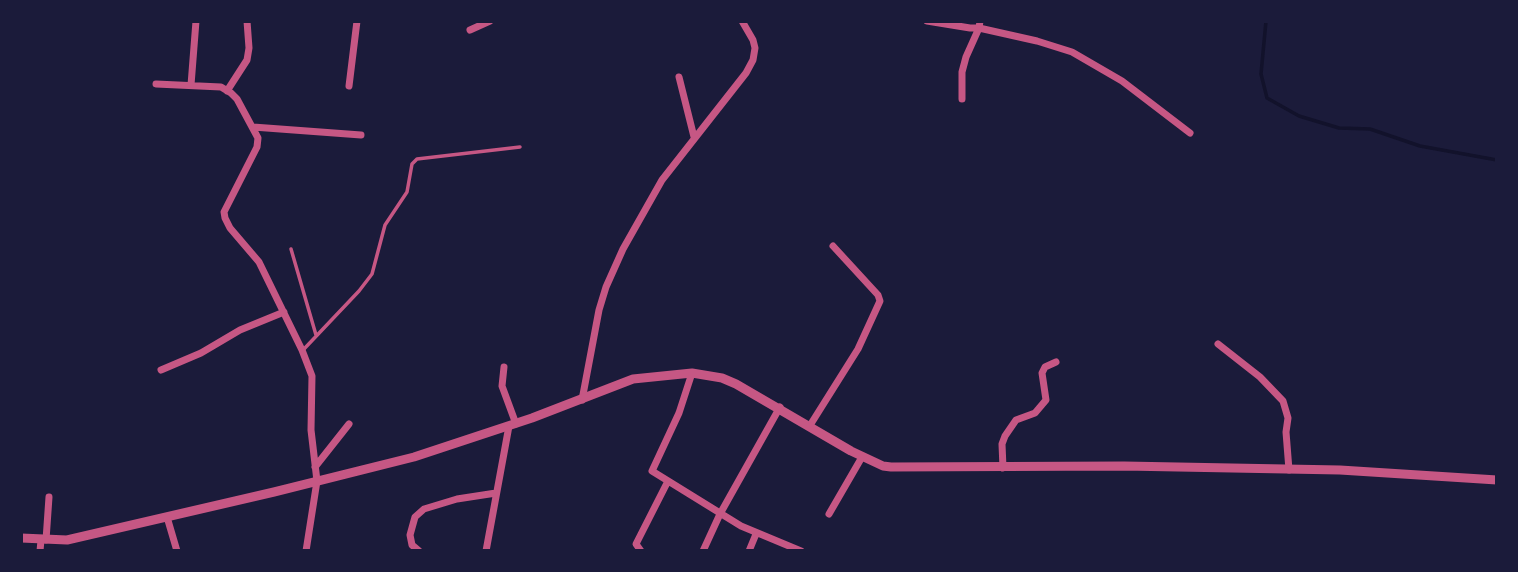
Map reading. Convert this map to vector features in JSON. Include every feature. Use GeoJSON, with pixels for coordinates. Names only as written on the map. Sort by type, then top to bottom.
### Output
{"type":"FeatureCollection","features":[{"type":"Feature","properties":{"kind":"street"},"geometry":{"type":"LineString","coordinates":[[191,85],[196,21]]}},
{"type":"Feature","properties":{"kind":"street"},"geometry":{"type":"LineString","coordinates":[[227,91],[247,60],[247,21]]}},
{"type":"Feature","properties":{"kind":"street"},"geometry":{"type":"LineString","coordinates":[[349,86],[357,21]]}},
{"type":"Feature","properties":{"kind":"street"},"geometry":{"type":"LineString","coordinates":[[470,30],[490,21]]}},
{"type":"Feature","properties":{"kind":"street"},"geometry":{"type":"LineString","coordinates":[[582,400],[606,287],[641,215],[662,180],[746,73],[753,60],[753,40],[742,21]]}},
{"type":"Feature","properties":{"kind":"street"},"geometry":{"type":"LineString","coordinates":[[926,21],[959,27],[980,24],[1072,52],[1122,81],[1190,133]]}},
{"type":"Feature","properties":{"kind":"street"},"geometry":{"type":"LineString","coordinates":[[962,99],[960,84],[964,65],[980,24]]}},
{"type":"Feature","properties":{"kind":"street"},"geometry":{"type":"LineString","coordinates":[[678,77],[694,137]]}},
{"type":"Feature","properties":{"kind":"street"},"geometry":{"type":"LineString","coordinates":[[156,84],[212,86],[227,91],[237,99],[258,138],[257,147],[224,212],[230,228],[259,262],[312,376],[311,430],[317,481],[306,551]]}},
{"type":"Feature","properties":{"kind":"street"},"geometry":{"type":"LineString","coordinates":[[253,127],[361,135]]}},
{"type":"Feature","properties":{"kind":"street"},"geometry":{"type":"LineString","coordinates":[[809,427],[858,349],[880,301],[878,295],[833,246]]}},
{"type":"Feature","properties":{"kind":"street"},"geometry":{"type":"LineString","coordinates":[[161,370],[201,354],[240,330],[284,312]]}},
{"type":"Feature","properties":{"kind":"street"},"geometry":{"type":"LineString","coordinates":[[1218,344],[1260,377],[1283,401],[1288,418],[1286,432],[1289,470]]}},
{"type":"Feature","properties":{"kind":"street"},"geometry":{"type":"LineString","coordinates":[[1003,468],[1002,444],[1005,436],[1016,420],[1035,413],[1046,400],[1042,373],[1056,362]]}},
{"type":"Feature","properties":{"kind":"street"},"geometry":{"type":"LineString","coordinates":[[486,551],[512,425],[502,386],[504,366]]}},
{"type":"Feature","properties":{"kind":"street"},"geometry":{"type":"LineString","coordinates":[[692,373],[679,413],[652,471],[756,534],[801,551]]}},
{"type":"Feature","properties":{"kind":"street"},"geometry":{"type":"LineString","coordinates":[[21,538],[66,540],[317,481],[414,457],[512,425],[633,379],[692,373],[722,378],[736,384],[780,407],[862,457],[891,467],[1124,466],[1340,470],[1497,480]]}},
{"type":"Feature","properties":{"kind":"street"},"geometry":{"type":"LineString","coordinates":[[704,551],[720,514],[780,407]]}},
{"type":"Feature","properties":{"kind":"street"},"geometry":{"type":"LineString","coordinates":[[315,467],[349,424]]}},
{"type":"Feature","properties":{"kind":"street"},"geometry":{"type":"LineString","coordinates":[[829,514],[862,457]]}},
{"type":"Feature","properties":{"kind":"street"},"geometry":{"type":"LineString","coordinates":[[641,551],[636,544],[668,481]]}},
{"type":"Feature","properties":{"kind":"street"},"geometry":{"type":"LineString","coordinates":[[419,551],[412,545],[410,535],[415,517],[424,509],[457,499],[496,493]]}},
{"type":"Feature","properties":{"kind":"street"},"geometry":{"type":"LineString","coordinates":[[40,551],[49,497]]}},
{"type":"Feature","properties":{"kind":"street"},"geometry":{"type":"LineString","coordinates":[[167,517],[177,551]]}},
{"type":"Feature","properties":{"kind":"street"},"geometry":{"type":"LineString","coordinates":[[749,551],[756,534]]}},
{"type":"Feature","properties":{"kind":"lane"},"geometry":{"type":"LineString","coordinates":[[302,350],[372,274],[385,225],[403,199],[416,159],[520,147]]}},
{"type":"Feature","properties":{"kind":"lane"},"geometry":{"type":"LineString","coordinates":[[290,249],[316,335]]}},
{"type":"Feature","properties":{"kind":"waterway"},"geometry":{"type":"LineString","coordinates":[[1266,21],[1261,74],[1267,98],[1299,116],[1339,128],[1370,129],[1420,146],[1497,160]]}}]}
